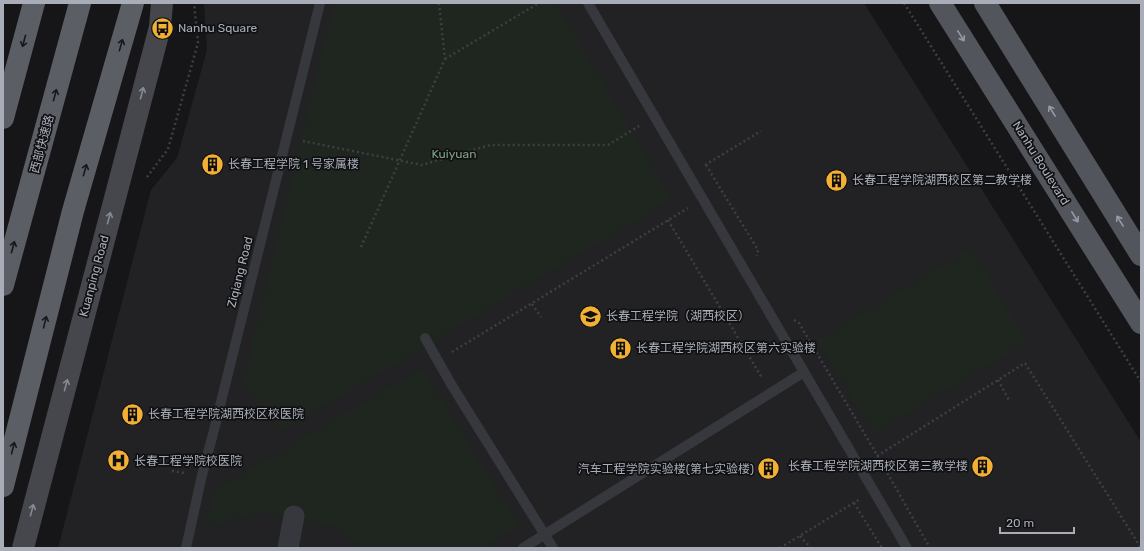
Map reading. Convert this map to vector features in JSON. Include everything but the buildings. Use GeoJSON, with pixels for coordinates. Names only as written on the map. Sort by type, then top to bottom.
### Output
{"type":"FeatureCollection","features":[{"type":"Feature","properties":{"kind":"highway"},"geometry":{"type":"LineString","coordinates":[[3,118],[34,3]]}},
{"type":"Feature","properties":{"kind":"highway","name":"西部快速路"},"geometry":{"type":"LineString","coordinates":[[3,285],[80,3]]}},
{"type":"Feature","properties":{"kind":"highway"},"geometry":{"type":"LineString","coordinates":[[3,486],[73,211],[133,3]]}},
{"type":"Feature","properties":{"kind":"main road","name":"Kuanping Road"},"geometry":{"type":"LineString","coordinates":[[23,548],[160,27],[162,3]]}},
{"type":"Feature","properties":{"kind":"main road","name":"Nanhu Boulevard"},"geometry":{"type":"LineString","coordinates":[[940,3],[1141,323]]}},
{"type":"Feature","properties":{"kind":"main road"},"geometry":{"type":"LineString","coordinates":[[985,3],[1141,255]]}},
{"type":"Feature","properties":{"kind":"street"},"geometry":{"type":"LineString","coordinates":[[288,548],[294,516]]}},
{"type":"Feature","properties":{"kind":"lane","name":"Ziqiang Road"},"geometry":{"type":"LineString","coordinates":[[186,548],[202,475],[320,3]]}},
{"type":"Feature","properties":{"kind":"lane"},"geometry":{"type":"LineString","coordinates":[[588,3],[907,548]]}},
{"type":"Feature","properties":{"kind":"lane"},"geometry":{"type":"LineString","coordinates":[[425,338],[553,548]]}},
{"type":"Feature","properties":{"kind":"lane"},"geometry":{"type":"LineString","coordinates":[[523,548],[804,372]]}},
{"type":"Feature","properties":{"kind":"path"},"geometry":{"type":"LineString","coordinates":[[144,180],[168,149],[198,43],[194,3]]}},
{"type":"Feature","properties":{"kind":"path"},"geometry":{"type":"LineString","coordinates":[[361,247],[445,59],[439,3]]}},
{"type":"Feature","properties":{"kind":"path"},"geometry":{"type":"LineString","coordinates":[[445,59],[539,3]]}},
{"type":"Feature","properties":{"kind":"path"},"geometry":{"type":"LineString","coordinates":[[904,3],[1141,382]]}},
{"type":"Feature","properties":{"kind":"path"},"geometry":{"type":"LineString","coordinates":[[296,139],[422,165],[490,144],[608,145],[654,117]]}},
{"type":"Feature","properties":{"kind":"path"},"geometry":{"type":"LineString","coordinates":[[705,165],[761,132]]}},
{"type":"Feature","properties":{"kind":"path"},"geometry":{"type":"LineString","coordinates":[[438,361],[702,199]]}},
{"type":"Feature","properties":{"kind":"path"},"geometry":{"type":"LineString","coordinates":[[668,220],[770,393]]}},
{"type":"Feature","properties":{"kind":"path"},"geometry":{"type":"LineString","coordinates":[[532,304],[541,317]]}},
{"type":"Feature","properties":{"kind":"path"},"geometry":{"type":"LineString","coordinates":[[859,466],[1025,363],[1140,548]]}},
{"type":"Feature","properties":{"kind":"path"},"geometry":{"type":"LineString","coordinates":[[998,380],[1009,400]]}},
{"type":"Feature","properties":{"kind":"path"},"geometry":{"type":"LineString","coordinates":[[877,455],[930,548]]}},
{"type":"Feature","properties":{"kind":"path"},"geometry":{"type":"LineString","coordinates":[[780,548],[874,491]]}},
{"type":"Feature","properties":{"kind":"path"},"geometry":{"type":"LineString","coordinates":[[854,503],[882,548]]}},
{"type":"Feature","properties":{"kind":"path"},"geometry":{"type":"LineString","coordinates":[[800,536],[811,548]]}},
{"type":"Feature","properties":{"kind":"shaded area","name":"长春工程学院（湖西校区）"},"geometry":{"type":"Polygon","coordinates":[[[204,3],[864,3],[1141,442],[1141,548],[58,548],[151,190],[177,158],[207,50],[204,3]]]}},
{"type":"Feature","properties":{"kind":"green space","name":"Kuiyuan"},"geometry":{"type":"Polygon","coordinates":[[[334,3],[556,3],[672,199],[283,431],[243,382],[334,3]]]}},
{"type":"Feature","properties":{"kind":"green space"},"geometry":{"type":"Polygon","coordinates":[[[971,248],[1027,342],[873,434],[817,340],[971,248]]]}},
{"type":"Feature","properties":{"kind":"green space"},"geometry":{"type":"Polygon","coordinates":[[[422,368],[519,526],[482,548],[365,548],[336,528],[294,516],[253,513],[205,529],[215,490],[422,368]]]}},
{"type":"Feature","properties":{"kind":"place","name":"Nanhu Square"},"geometry":{"type":"Point","coordinates":[163,28]}},
{"type":"Feature","properties":{"kind":"place","name":"长春工程学院 1 号家属楼"},"geometry":{"type":"Point","coordinates":[212,164]}},
{"type":"Feature","properties":{"kind":"place","name":"长春工程学院湖西校区第二教学楼"},"geometry":{"type":"Point","coordinates":[836,180]}},
{"type":"Feature","properties":{"kind":"place","name":"长春工程学院（湖西校区）"},"geometry":{"type":"Point","coordinates":[590,316]}},
{"type":"Feature","properties":{"kind":"place","name":"长春工程学院湖西校区第六实验楼"},"geometry":{"type":"Point","coordinates":[621,348]}},
{"type":"Feature","properties":{"kind":"place","name":"长春工程学院湖西校区校医院"},"geometry":{"type":"Point","coordinates":[132,414]}},
{"type":"Feature","properties":{"kind":"place","name":"长春工程学院校医院"},"geometry":{"type":"Point","coordinates":[119,461]}},
{"type":"Feature","properties":{"kind":"place","name":"长春工程学院湖西校区第三教学楼"},"geometry":{"type":"Point","coordinates":[983,466]}},
{"type":"Feature","properties":{"kind":"place","name":"汽车工程学院实验楼(第七实验楼)"},"geometry":{"type":"Point","coordinates":[769,469]}}]}
